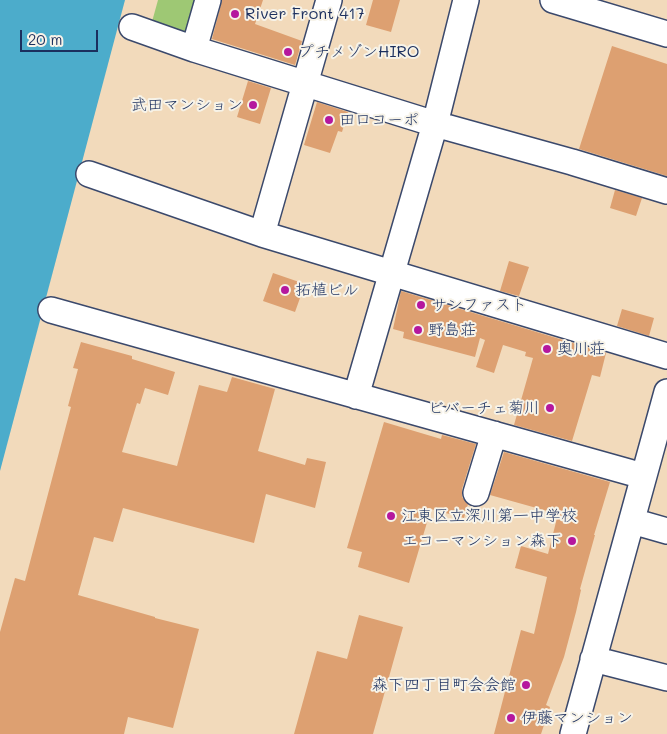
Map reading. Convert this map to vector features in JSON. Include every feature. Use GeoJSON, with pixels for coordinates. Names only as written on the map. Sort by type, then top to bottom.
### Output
{"type":"FeatureCollection","features":[{"type":"Feature","properties":{"kind":"street"},"geometry":{"type":"LineString","coordinates":[[194,49],[208,0]]}},
{"type":"Feature","properties":{"kind":"street"},"geometry":{"type":"LineString","coordinates":[[262,234],[329,0]]}},
{"type":"Feature","properties":{"kind":"street"},"geometry":{"type":"LineString","coordinates":[[356,396],[435,124],[466,0]]}},
{"type":"Feature","properties":{"kind":"street"},"geometry":{"type":"LineString","coordinates":[[565,2],[667,34]]}},
{"type":"Feature","properties":{"kind":"street"},"geometry":{"type":"LineString","coordinates":[[132,27],[194,49],[435,124],[572,162],[667,191]]}},
{"type":"Feature","properties":{"kind":"street"},"geometry":{"type":"LineString","coordinates":[[89,174],[262,234],[667,356]]}},
{"type":"Feature","properties":{"kind":"street"},"geometry":{"type":"LineString","coordinates":[[51,310],[643,476]]}},
{"type":"Feature","properties":{"kind":"street"},"geometry":{"type":"LineString","coordinates":[[573,734],[667,392]]}},
{"type":"Feature","properties":{"kind":"street"},"geometry":{"type":"LineString","coordinates":[[476,493],[494,434]]}},
{"type":"Feature","properties":{"kind":"street"},"geometry":{"type":"LineString","coordinates":[[632,521],[667,531]]}},
{"type":"Feature","properties":{"kind":"street"},"geometry":{"type":"LineString","coordinates":[[593,659],[667,678]]}},
{"type":"Feature","properties":{"kind":"green space"},"geometry":{"type":"Polygon","coordinates":[[[158,0],[201,0],[189,42],[150,29],[158,0]]]}},
{"type":"Feature","properties":{"kind":"water"},"geometry":{"type":"Polygon","coordinates":[[[0,0],[125,0],[0,471],[0,0]]]}},
{"type":"Feature","properties":{"kind":"building"},"geometry":{"type":"Polygon","coordinates":[[[222,0],[263,0],[255,24],[302,41],[295,65],[212,39],[222,0]]]}},
{"type":"Feature","properties":{"kind":"building"},"geometry":{"type":"Polygon","coordinates":[[[373,0],[400,0],[391,32],[366,25],[373,0]]]}},
{"type":"Feature","properties":{"kind":"building"},"geometry":{"type":"Polygon","coordinates":[[[612,46],[667,64],[667,176],[579,149],[612,46]]]}},
{"type":"Feature","properties":{"kind":"building","name":"武田マンション"},"geometry":{"type":"Polygon","coordinates":[[[248,81],[271,88],[260,124],[237,117],[248,81]]]}},
{"type":"Feature","properties":{"kind":"building","name":"田口コーポ"},"geometry":{"type":"Polygon","coordinates":[[[317,102],[348,112],[342,132],[338,131],[330,153],[304,145],[317,102]]]}},
{"type":"Feature","properties":{"kind":"building"},"geometry":{"type":"Polygon","coordinates":[[[615,190],[642,198],[636,216],[610,208],[615,190]]]}},
{"type":"Feature","properties":{"kind":"building"},"geometry":{"type":"Polygon","coordinates":[[[509,261],[529,267],[519,296],[500,291],[509,261]]]}},
{"type":"Feature","properties":{"kind":"building","name":"拓植ビル"},"geometry":{"type":"Polygon","coordinates":[[[273,273],[305,284],[295,312],[263,301],[273,273]]]}},
{"type":"Feature","properties":{"kind":"building"},"geometry":{"type":"Polygon","coordinates":[[[401,291],[606,353],[600,377],[592,375],[572,441],[514,425],[533,358],[525,356],[526,352],[503,345],[494,373],[476,367],[485,340],[480,338],[475,357],[403,338],[404,332],[393,329],[401,291]]]}},
{"type":"Feature","properties":{"kind":"building"},"geometry":{"type":"Polygon","coordinates":[[[622,309],[654,318],[649,336],[617,326],[622,309]]]}},
{"type":"Feature","properties":{"kind":"building"},"geometry":{"type":"Polygon","coordinates":[[[81,342],[132,356],[132,359],[175,372],[168,395],[145,388],[140,404],[137,403],[122,452],[177,466],[199,385],[227,392],[232,377],[275,389],[258,451],[305,465],[307,458],[326,462],[315,508],[266,494],[254,543],[123,508],[113,542],[94,537],[78,595],[199,629],[173,728],[128,717],[124,734],[0,734],[0,632],[15,578],[25,581],[71,407],[68,406],[78,369],[73,368],[81,342]]]}},
{"type":"Feature","properties":{"kind":"building"},"geometry":{"type":"Polygon","coordinates":[[[384,422],[441,439],[442,435],[476,444],[462,489],[462,497],[468,504],[464,518],[431,509],[409,583],[358,567],[362,552],[347,548],[384,422]]]}},
{"type":"Feature","properties":{"kind":"building"},"geometry":{"type":"Polygon","coordinates":[[[504,452],[610,482],[594,535],[564,657],[546,705],[550,707],[541,734],[494,734],[521,630],[534,634],[547,577],[515,568],[521,546],[548,554],[558,514],[490,495],[504,452]]]}},
{"type":"Feature","properties":{"kind":"building"},"geometry":{"type":"Polygon","coordinates":[[[359,615],[403,627],[373,734],[294,734],[317,651],[347,659],[359,615]]]}},
{"type":"Feature","properties":{"kind":"place","name":"River Front 417"},"geometry":{"type":"Point","coordinates":[235,14]}},
{"type":"Feature","properties":{"kind":"place","name":"プチメゾンHIRO"},"geometry":{"type":"Point","coordinates":[288,52]}},
{"type":"Feature","properties":{"kind":"place","name":"武田マンション"},"geometry":{"type":"Point","coordinates":[253,105]}},
{"type":"Feature","properties":{"kind":"place","name":"田口コーポ"},"geometry":{"type":"Point","coordinates":[329,120]}},
{"type":"Feature","properties":{"kind":"place","name":"拓植ビル"},"geometry":{"type":"Point","coordinates":[285,290]}},
{"type":"Feature","properties":{"kind":"place","name":"サンファスト"},"geometry":{"type":"Point","coordinates":[421,305]}},
{"type":"Feature","properties":{"kind":"place","name":"野島荘"},"geometry":{"type":"Point","coordinates":[418,330]}},
{"type":"Feature","properties":{"kind":"place","name":"奥川荘"},"geometry":{"type":"Point","coordinates":[547,349]}},
{"type":"Feature","properties":{"kind":"place","name":"ビバーチェ菊川"},"geometry":{"type":"Point","coordinates":[550,408]}},
{"type":"Feature","properties":{"kind":"place","name":"江東区立深川第一中学校"},"geometry":{"type":"Point","coordinates":[391,516]}},
{"type":"Feature","properties":{"kind":"place","name":"エコーマンション森下"},"geometry":{"type":"Point","coordinates":[572,541]}},
{"type":"Feature","properties":{"kind":"place","name":"森下四丁目町会会館"},"geometry":{"type":"Point","coordinates":[526,685]}},
{"type":"Feature","properties":{"kind":"place","name":"伊藤マンション"},"geometry":{"type":"Point","coordinates":[511,718]}}]}
